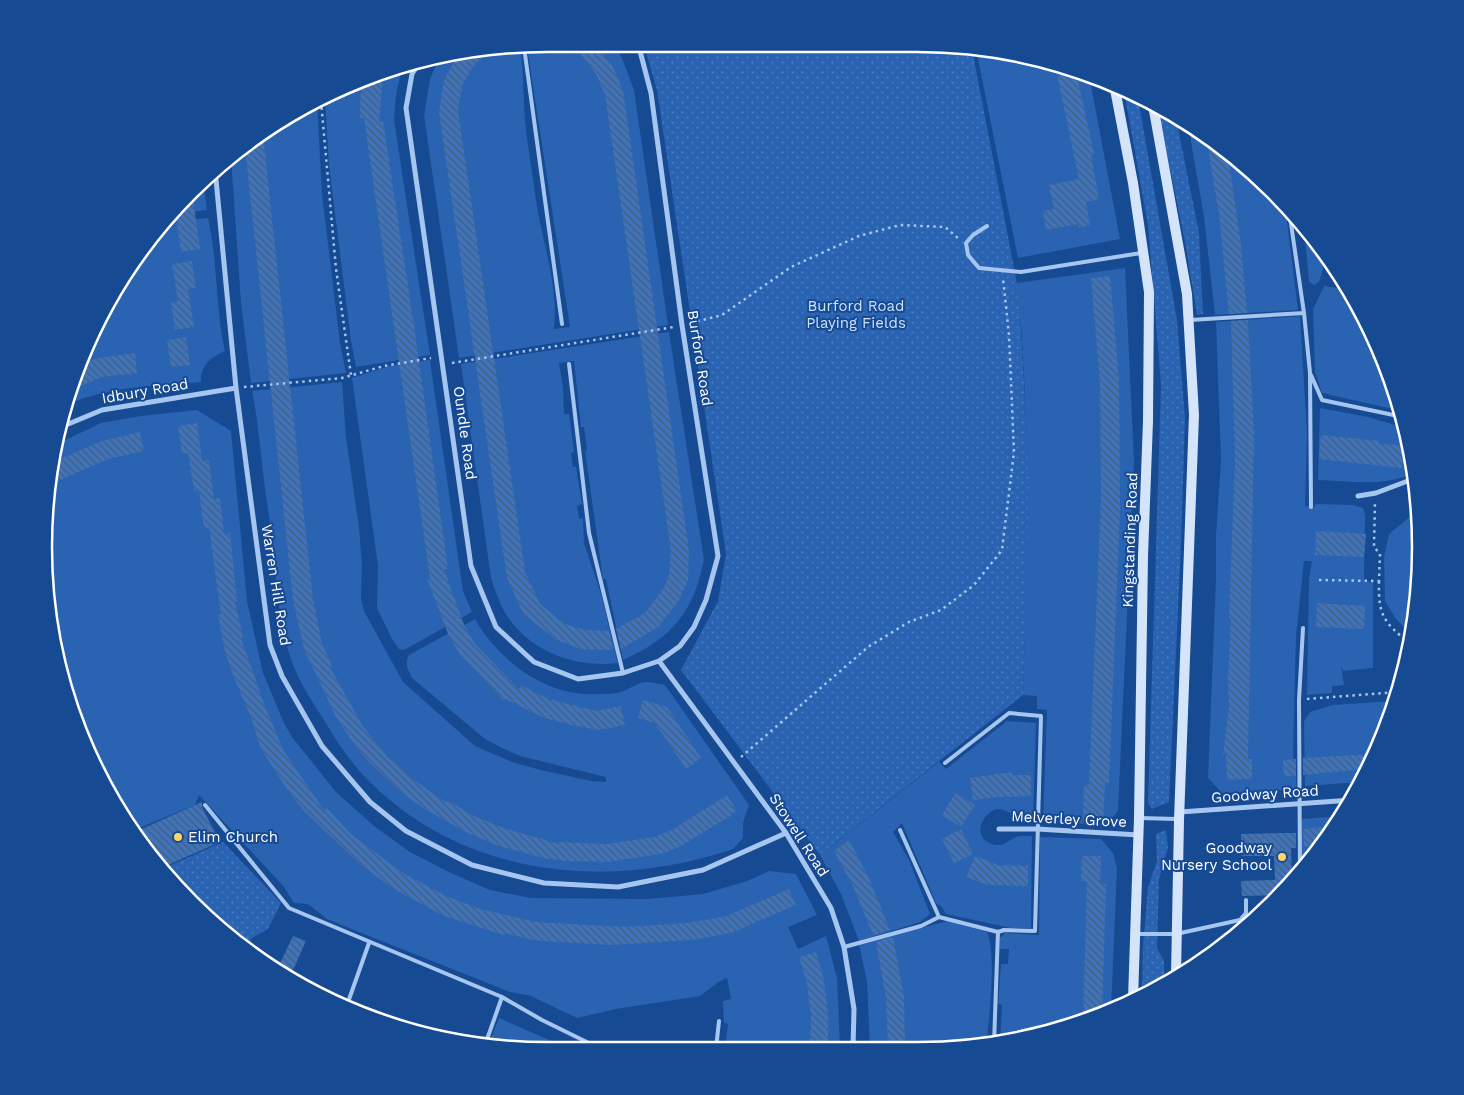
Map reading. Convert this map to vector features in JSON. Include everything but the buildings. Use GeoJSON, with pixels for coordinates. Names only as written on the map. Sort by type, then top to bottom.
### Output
{"type":"FeatureCollection","features":[{"type":"Feature","properties":{"kind":"main road","name":"Kingstanding Road"},"geometry":{"type":"LineString","coordinates":[[1116,95],[1133,183],[1148,292],[1148,421],[1143,556],[1140,818],[1133,992]]}},
{"type":"Feature","properties":{"kind":"main road"},"geometry":{"type":"LineString","coordinates":[[1155,114],[1190,320],[1194,415],[1176,969]]}},
{"type":"Feature","properties":{"kind":"street","name":"Burford Road"},"geometry":{"type":"LineString","coordinates":[[640,52],[651,93],[682,326],[718,556],[706,600],[694,627],[680,646],[659,661]]}},
{"type":"Feature","properties":{"kind":"street","name":"Oundle Road"},"geometry":{"type":"LineString","coordinates":[[414,71],[406,108],[471,566],[496,627],[534,662],[578,679],[623,673],[659,661]]}},
{"type":"Feature","properties":{"kind":"street","name":"Warren Hill Road"},"geometry":{"type":"LineString","coordinates":[[216,180],[236,388],[270,645],[282,676],[322,746],[377,808],[406,831],[472,866],[544,883],[618,887],[703,870],[786,833]]}},
{"type":"Feature","properties":{"kind":"street","name":"Idbury Road"},"geometry":{"type":"LineString","coordinates":[[68,424],[110,408],[236,388]]}},
{"type":"Feature","properties":{"kind":"street"},"geometry":{"type":"LineString","coordinates":[[1358,496],[1376,493],[1407,481]]}},
{"type":"Feature","properties":{"kind":"street","name":"Stowell Road"},"geometry":{"type":"LineString","coordinates":[[659,661],[786,833],[831,908],[844,947],[854,1008],[852,1042]]}},
{"type":"Feature","properties":{"kind":"street","name":"Goodway Road"},"geometry":{"type":"LineString","coordinates":[[1180,816],[1341,801]]}},
{"type":"Feature","properties":{"kind":"street","name":"Melverley Grove"},"geometry":{"type":"LineString","coordinates":[[999,829],[1037,829],[1139,835]]}},
{"type":"Feature","properties":{"kind":"lane"},"geometry":{"type":"LineString","coordinates":[[525,53],[562,324]]}},
{"type":"Feature","properties":{"kind":"lane"},"geometry":{"type":"LineString","coordinates":[[1292,225],[1310,373],[1310,507]]}},
{"type":"Feature","properties":{"kind":"lane"},"geometry":{"type":"LineString","coordinates":[[987,226],[973,235],[966,243],[968,255],[979,268],[1021,272],[1121,255],[1144,253]]}},
{"type":"Feature","properties":{"kind":"lane"},"geometry":{"type":"LineString","coordinates":[[1190,320],[1304,313]]}},
{"type":"Feature","properties":{"kind":"lane"},"geometry":{"type":"LineString","coordinates":[[568,364],[589,533],[623,673]]}},
{"type":"Feature","properties":{"kind":"lane"},"geometry":{"type":"LineString","coordinates":[[1310,373],[1322,400],[1394,415]]}},
{"type":"Feature","properties":{"kind":"lane"},"geometry":{"type":"LineString","coordinates":[[1300,860],[1299,700],[1303,628]]}},
{"type":"Feature","properties":{"kind":"lane"},"geometry":{"type":"LineString","coordinates":[[844,947],[921,926],[939,917],[998,932],[1004,930],[1035,931],[1041,716],[1009,713],[945,763]]}},
{"type":"Feature","properties":{"kind":"lane"},"geometry":{"type":"LineString","coordinates":[[205,805],[289,908],[502,997],[542,1020],[587,1042]]}},
{"type":"Feature","properties":{"kind":"lane"},"geometry":{"type":"LineString","coordinates":[[1140,818],[1180,816]]}},
{"type":"Feature","properties":{"kind":"lane"},"geometry":{"type":"LineString","coordinates":[[900,830],[939,917]]}},
{"type":"Feature","properties":{"kind":"lane"},"geometry":{"type":"LineString","coordinates":[[1135,934],[1176,934],[1240,920],[1246,913],[1246,900]]}},
{"type":"Feature","properties":{"kind":"lane"},"geometry":{"type":"LineString","coordinates":[[994,1036],[998,932]]}},
{"type":"Feature","properties":{"kind":"lane"},"geometry":{"type":"LineString","coordinates":[[349,1000],[369,943]]}},
{"type":"Feature","properties":{"kind":"lane"},"geometry":{"type":"LineString","coordinates":[[487,1038],[502,997]]}},
{"type":"Feature","properties":{"kind":"lane"},"geometry":{"type":"LineString","coordinates":[[717,1042],[719,1021]]}},
{"type":"Feature","properties":{"kind":"path"},"geometry":{"type":"LineString","coordinates":[[322,108],[336,270],[351,376]]}},
{"type":"Feature","properties":{"kind":"path"},"geometry":{"type":"LineString","coordinates":[[443,364],[682,326],[722,315],[791,267],[859,236],[900,225],[945,227],[966,243]]}},
{"type":"Feature","properties":{"kind":"path"},"geometry":{"type":"LineString","coordinates":[[734,762],[868,647],[909,622],[941,610],[974,584],[1002,550],[1014,452],[1010,335],[1003,271]]}},
{"type":"Feature","properties":{"kind":"path"},"geometry":{"type":"LineString","coordinates":[[236,388],[351,376],[384,366],[442,356]]}},
{"type":"Feature","properties":{"kind":"path"},"geometry":{"type":"LineString","coordinates":[[1376,493],[1374,547],[1380,554],[1380,608],[1388,625],[1403,638]]}},
{"type":"Feature","properties":{"kind":"path"},"geometry":{"type":"LineString","coordinates":[[1319,580],[1379,581]]}},
{"type":"Feature","properties":{"kind":"path"},"geometry":{"type":"LineString","coordinates":[[1299,700],[1390,693]]}},
{"type":"Feature","properties":{"kind":"green space"},"geometry":{"type":"Polygon","coordinates":[[[618,52],[622,58],[634,90],[668,325],[459,358],[424,115],[430,79],[436,65],[483,57],[521,54],[528,147],[538,211],[552,278],[555,312],[554,329],[570,327],[528,53],[618,52]]]}},
{"type":"Feature","properties":{"kind":"green space","name":"Burford Road Playing Fields"},"geometry":{"type":"Polygon","coordinates":[[[646,52],[916,52],[973,56],[1019,294],[1030,491],[1023,695],[820,855],[681,670],[718,601],[726,554],[657,90],[646,52]]]}},
{"type":"Feature","properties":{"kind":"green space"},"geometry":{"type":"Polygon","coordinates":[[[978,57],[1045,69],[1091,84],[1120,239],[1018,258],[978,57]]]}},
{"type":"Feature","properties":{"kind":"green space"},"geometry":{"type":"Polygon","coordinates":[[[400,75],[394,120],[430,355],[356,367],[351,341],[329,165],[325,106],[358,90],[400,75]]]}},
{"type":"Feature","properties":{"kind":"green space"},"geometry":{"type":"Polygon","coordinates":[[[1126,99],[1139,106],[1177,320],[1185,418],[1169,802],[1152,809],[1148,804],[1161,385],[1148,225],[1126,99]]]}},
{"type":"Feature","properties":{"kind":"green space"},"geometry":{"type":"Polygon","coordinates":[[[317,110],[322,194],[340,343],[346,373],[251,383],[241,303],[232,167],[272,136],[317,110]]]}},
{"type":"Feature","properties":{"kind":"green space"},"geometry":{"type":"Polygon","coordinates":[[[1160,117],[1178,127],[1199,233],[1203,314],[1197,315],[1185,242],[1160,117]]]}},
{"type":"Feature","properties":{"kind":"green space"},"geometry":{"type":"Polygon","coordinates":[[[1190,135],[1243,175],[1287,218],[1298,310],[1215,315],[1204,217],[1190,135]]]}},
{"type":"Feature","properties":{"kind":"green space"},"geometry":{"type":"Polygon","coordinates":[[[204,190],[207,210],[182,213],[204,190]]]}},
{"type":"Feature","properties":{"kind":"green space"},"geometry":{"type":"Polygon","coordinates":[[[208,218],[225,351],[207,363],[202,371],[201,382],[117,390],[75,402],[90,358],[119,300],[136,272],[175,221],[208,218]]]}},
{"type":"Feature","properties":{"kind":"green space"},"geometry":{"type":"Polygon","coordinates":[[[1305,241],[1324,266],[1320,280],[1315,285],[1309,282],[1305,241]]]}},
{"type":"Feature","properties":{"kind":"green space"},"geometry":{"type":"Polygon","coordinates":[[[1125,268],[1134,462],[1118,811],[1106,825],[1043,822],[1047,710],[1037,709],[1037,696],[1023,695],[1029,481],[1022,337],[1017,283],[1125,268]]]}},
{"type":"Feature","properties":{"kind":"green space"},"geometry":{"type":"Polygon","coordinates":[[[1324,286],[1338,288],[1345,300],[1374,358],[1392,409],[1322,393],[1315,372],[1313,309],[1324,286]]]}},
{"type":"Feature","properties":{"kind":"green space"},"geometry":{"type":"Polygon","coordinates":[[[1300,316],[1307,434],[1305,506],[1314,507],[1316,504],[1353,505],[1363,508],[1365,515],[1364,581],[1373,582],[1373,668],[1343,671],[1341,666],[1344,685],[1332,686],[1332,693],[1307,695],[1309,579],[1312,561],[1304,561],[1296,636],[1293,752],[1297,789],[1222,793],[1208,778],[1216,536],[1221,460],[1216,322],[1300,316]]]}},
{"type":"Feature","properties":{"kind":"green space"},"geometry":{"type":"Polygon","coordinates":[[[669,332],[704,560],[694,595],[678,622],[667,633],[655,643],[623,660],[606,579],[603,579],[585,451],[587,450],[584,427],[581,427],[574,361],[559,363],[563,387],[564,414],[569,414],[574,452],[571,453],[573,467],[576,467],[582,504],[577,506],[579,519],[583,518],[584,543],[601,594],[618,663],[589,663],[560,657],[534,643],[523,634],[509,619],[497,596],[491,578],[461,364],[669,332]]]}},
{"type":"Feature","properties":{"kind":"green space"},"geometry":{"type":"Polygon","coordinates":[[[430,360],[463,591],[472,612],[404,650],[399,649],[392,639],[377,608],[378,566],[352,378],[390,366],[430,360]]]}},
{"type":"Feature","properties":{"kind":"green space"},"geometry":{"type":"Polygon","coordinates":[[[342,382],[346,437],[359,528],[362,565],[361,598],[364,611],[403,682],[475,746],[515,763],[591,781],[606,782],[606,777],[520,756],[485,739],[412,678],[407,664],[409,655],[475,619],[497,649],[511,662],[543,683],[560,689],[578,693],[607,694],[624,691],[643,682],[665,685],[749,805],[743,823],[743,838],[733,849],[685,862],[635,870],[586,871],[537,866],[489,855],[444,836],[402,810],[364,776],[347,756],[304,687],[294,667],[285,640],[252,391],[342,382]]]}},
{"type":"Feature","properties":{"kind":"green space"},"geometry":{"type":"Polygon","coordinates":[[[1320,408],[1368,417],[1396,425],[1406,476],[1377,482],[1318,480],[1320,408]]]}},
{"type":"Feature","properties":{"kind":"green space"},"geometry":{"type":"Polygon","coordinates":[[[197,410],[231,431],[247,601],[263,673],[284,723],[292,737],[336,792],[374,826],[410,852],[490,890],[531,898],[648,899],[703,894],[747,881],[769,871],[796,874],[817,915],[788,927],[798,949],[826,936],[837,978],[840,1042],[726,1042],[728,1024],[724,1023],[723,1001],[731,999],[727,978],[700,996],[616,1009],[577,1018],[531,996],[510,992],[327,919],[308,904],[294,903],[284,887],[199,795],[195,805],[139,828],[119,795],[90,737],[69,676],[57,612],[52,548],[57,483],[64,441],[101,423],[141,416],[197,410]]]}},
{"type":"Feature","properties":{"kind":"green space"},"geometry":{"type":"Polygon","coordinates":[[[1410,517],[1412,548],[1405,628],[1396,619],[1385,601],[1384,557],[1389,534],[1410,517]]]}},
{"type":"Feature","properties":{"kind":"green space"},"geometry":{"type":"Polygon","coordinates":[[[1387,702],[1374,737],[1351,783],[1305,786],[1304,721],[1310,712],[1332,705],[1387,702]]]}},
{"type":"Feature","properties":{"kind":"green space"},"geometry":{"type":"Polygon","coordinates":[[[1007,721],[1036,723],[1033,821],[996,809],[985,817],[980,828],[983,838],[995,845],[1004,844],[1018,836],[1032,836],[1031,928],[1011,928],[946,914],[942,907],[936,903],[902,823],[893,832],[909,860],[930,914],[920,922],[859,941],[841,894],[820,855],[939,762],[946,769],[1007,721]]]}},
{"type":"Feature","properties":{"kind":"green space"},"geometry":{"type":"Polygon","coordinates":[[[1332,817],[1301,859],[1302,819],[1332,817]]]}},
{"type":"Feature","properties":{"kind":"green space"},"geometry":{"type":"Polygon","coordinates":[[[1166,830],[1168,847],[1159,879],[1157,948],[1164,961],[1165,976],[1142,987],[1143,946],[1148,887],[1157,861],[1156,834],[1166,830]]]}},
{"type":"Feature","properties":{"kind":"green space"},"geometry":{"type":"Polygon","coordinates":[[[1040,837],[1101,839],[1113,853],[1117,868],[1111,1002],[1045,1026],[1000,1035],[1002,1005],[998,1004],[1001,964],[1008,964],[1009,949],[1000,949],[1000,938],[1005,933],[1039,935],[1040,837]]]}},
{"type":"Feature","properties":{"kind":"green space"},"geometry":{"type":"Polygon","coordinates":[[[223,842],[281,903],[268,929],[252,938],[250,943],[197,898],[169,866],[223,842]]]}},
{"type":"Feature","properties":{"kind":"green space"},"geometry":{"type":"Polygon","coordinates":[[[948,921],[987,932],[990,942],[992,971],[987,1037],[949,1041],[870,1042],[867,982],[859,944],[948,921]]]}},
{"type":"Feature","properties":{"kind":"green space"},"geometry":{"type":"Polygon","coordinates":[[[499,1018],[554,1042],[515,1041],[491,1039],[499,1018]]]}},
{"type":"Feature","properties":{"kind":"place","name":"Elim Church"},"geometry":{"type":"Point","coordinates":[178,837]}},
{"type":"Feature","properties":{"kind":"place","name":"Goodway Nursery School"},"geometry":{"type":"Point","coordinates":[1282,857]}}]}
